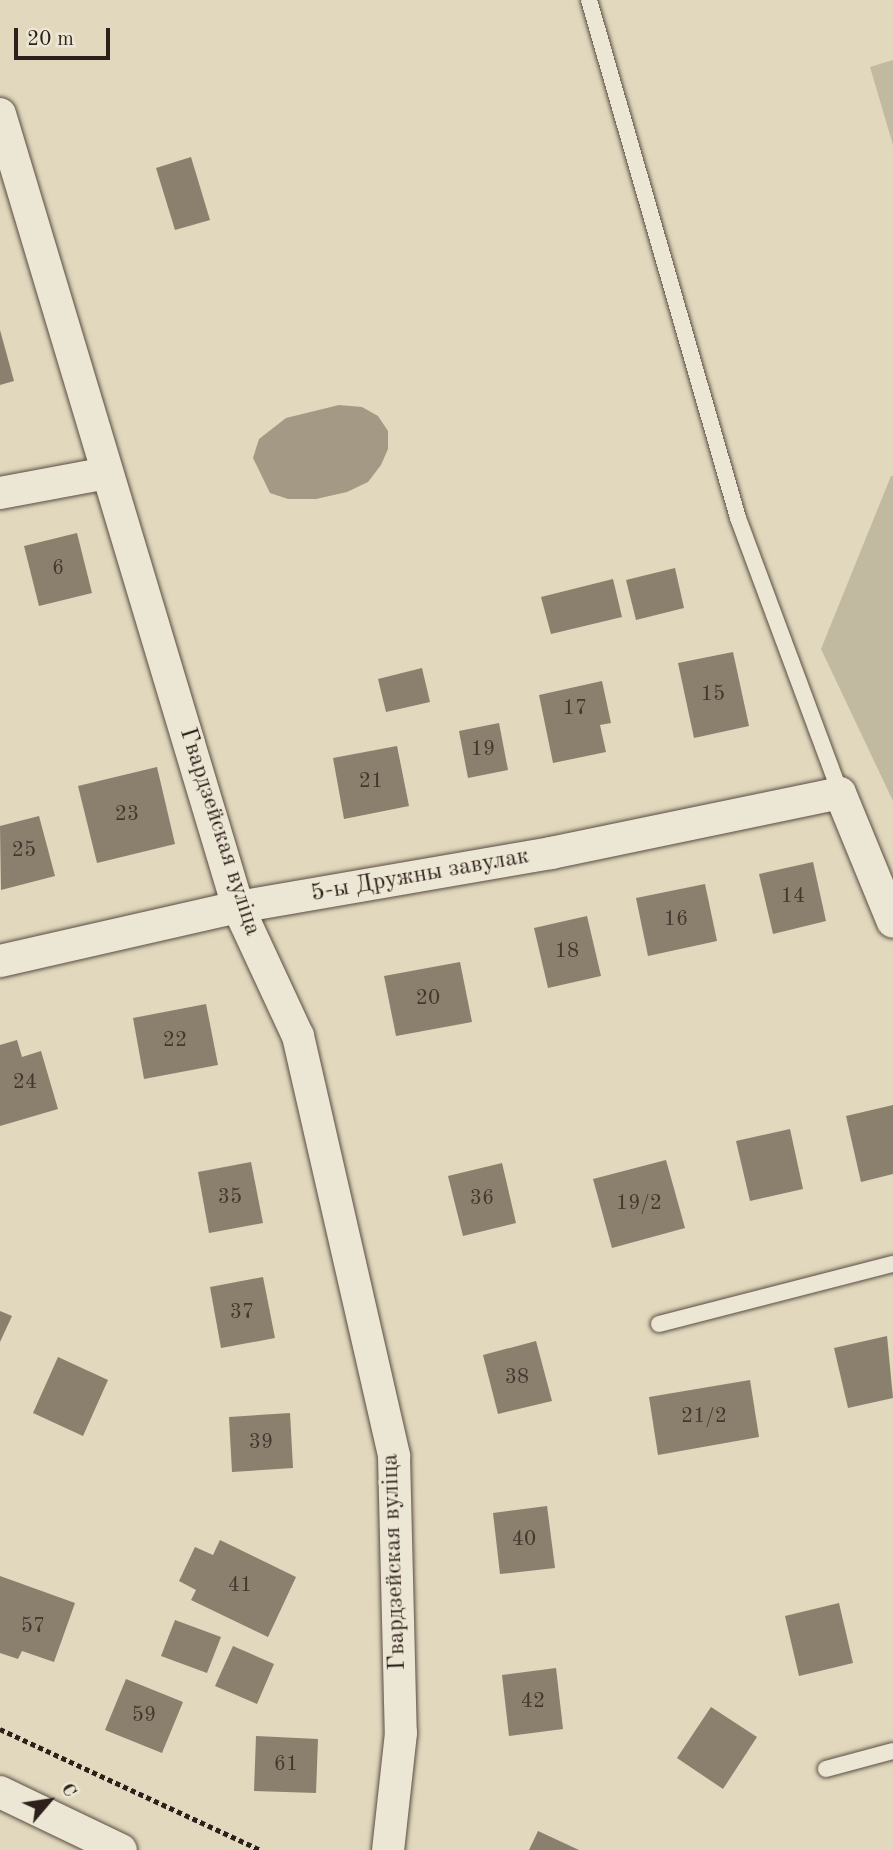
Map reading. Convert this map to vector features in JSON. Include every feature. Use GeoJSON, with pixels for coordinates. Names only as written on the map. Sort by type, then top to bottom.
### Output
{"type":"FeatureCollection","features":[{"type":"Feature","properties":{"kind":"street","name":"Гвардзейская вуліца"},"geometry":{"type":"LineString","coordinates":[[0,114],[239,908],[298,1036],[394,1456],[401,1733],[388,1850]]}},
{"type":"Feature","properties":{"kind":"street"},"geometry":{"type":"LineString","coordinates":[[0,492],[107,473]]}},
{"type":"Feature","properties":{"kind":"street","name":"5-ы Дружны завулак"},"geometry":{"type":"LineString","coordinates":[[0,961],[239,908],[551,853],[839,793]]}},
{"type":"Feature","properties":{"kind":"street"},"geometry":{"type":"LineString","coordinates":[[839,793],[893,922]]}},
{"type":"Feature","properties":{"kind":"street"},"geometry":{"type":"LineString","coordinates":[[0,1792],[121,1850]]}},
{"type":"Feature","properties":{"kind":"lane"},"geometry":{"type":"LineString","coordinates":[[589,0],[738,518],[839,793]]}},
{"type":"Feature","properties":{"kind":"lane"},"geometry":{"type":"LineString","coordinates":[[660,1324],[893,1264]]}},
{"type":"Feature","properties":{"kind":"lane"},"geometry":{"type":"LineString","coordinates":[[826,1769],[893,1751]]}},
{"type":"Feature","properties":{"kind":"path"},"geometry":{"type":"LineString","coordinates":[[0,1729],[261,1850]]}},
{"type":"Feature","properties":{"kind":"shaded area"},"geometry":{"type":"Polygon","coordinates":[[[893,60],[893,145],[870,67],[893,60]]]}},
{"type":"Feature","properties":{"kind":"shaded area"},"geometry":{"type":"Polygon","coordinates":[[[339,405],[362,407],[378,416],[388,431],[388,449],[381,465],[368,482],[347,492],[316,499],[288,499],[270,493],[253,458],[259,439],[286,418],[339,405]]]}},
{"type":"Feature","properties":{"kind":"shaded area"},"geometry":{"type":"Polygon","coordinates":[[[893,476],[893,801],[821,649],[893,476]]]}},
{"type":"Feature","properties":{"kind":"building"},"geometry":{"type":"Polygon","coordinates":[[[191,157],[210,220],[175,230],[156,168],[191,157]]]}},
{"type":"Feature","properties":{"kind":"building"},"geometry":{"type":"Polygon","coordinates":[[[0,330],[14,381],[0,385],[0,330]]]}},
{"type":"Feature","properties":{"kind":"building"},"geometry":{"type":"Polygon","coordinates":[[[77,533],[92,593],[39,606],[24,546],[77,533]]]}},
{"type":"Feature","properties":{"kind":"building"},"geometry":{"type":"Polygon","coordinates":[[[675,568],[684,608],[636,620],[626,580],[675,568]]]}},
{"type":"Feature","properties":{"kind":"building"},"geometry":{"type":"Polygon","coordinates":[[[613,579],[622,617],[551,634],[541,597],[613,579]]]}},
{"type":"Feature","properties":{"kind":"building"},"geometry":{"type":"Polygon","coordinates":[[[733,652],[749,726],[694,738],[678,663],[733,652]]]}},
{"type":"Feature","properties":{"kind":"building"},"geometry":{"type":"Polygon","coordinates":[[[422,668],[430,702],[386,712],[378,679],[422,668]]]}},
{"type":"Feature","properties":{"kind":"building"},"geometry":{"type":"Polygon","coordinates":[[[602,681],[611,723],[600,725],[606,752],[553,763],[539,695],[602,681]]]}},
{"type":"Feature","properties":{"kind":"building"},"geometry":{"type":"Polygon","coordinates":[[[499,723],[508,770],[468,778],[459,731],[499,723]]]}},
{"type":"Feature","properties":{"kind":"building"},"geometry":{"type":"Polygon","coordinates":[[[397,746],[409,806],[344,819],[333,758],[397,746]]]}},
{"type":"Feature","properties":{"kind":"building"},"geometry":{"type":"Polygon","coordinates":[[[157,767],[175,844],[97,863],[78,786],[157,767]]]}},
{"type":"Feature","properties":{"kind":"building"},"geometry":{"type":"Polygon","coordinates":[[[39,816],[55,876],[1,890],[0,826],[39,816]]]}},
{"type":"Feature","properties":{"kind":"building"},"geometry":{"type":"Polygon","coordinates":[[[813,862],[826,921],[773,934],[759,874],[813,862]]]}},
{"type":"Feature","properties":{"kind":"building"},"geometry":{"type":"Polygon","coordinates":[[[705,884],[717,941],[648,956],[636,898],[705,884]]]}},
{"type":"Feature","properties":{"kind":"building"},"geometry":{"type":"Polygon","coordinates":[[[587,916],[601,976],[548,988],[534,928],[587,916]]]}},
{"type":"Feature","properties":{"kind":"building"},"geometry":{"type":"Polygon","coordinates":[[[460,962],[472,1022],[396,1036],[384,976],[460,962]]]}},
{"type":"Feature","properties":{"kind":"building"},"geometry":{"type":"Polygon","coordinates":[[[206,1004],[218,1065],[144,1079],[133,1018],[206,1004]]]}},
{"type":"Feature","properties":{"kind":"building"},"geometry":{"type":"Polygon","coordinates":[[[17,1040],[22,1057],[41,1051],[58,1109],[0,1126],[0,1045],[17,1040]]]}},
{"type":"Feature","properties":{"kind":"building"},"geometry":{"type":"Polygon","coordinates":[[[893,1105],[893,1174],[861,1182],[846,1116],[893,1105]]]}},
{"type":"Feature","properties":{"kind":"building"},"geometry":{"type":"Polygon","coordinates":[[[790,1129],[803,1189],[750,1201],[736,1141],[790,1129]]]}},
{"type":"Feature","properties":{"kind":"building"},"geometry":{"type":"Polygon","coordinates":[[[666,1160],[685,1228],[612,1248],[593,1179],[666,1160]]]}},
{"type":"Feature","properties":{"kind":"building"},"geometry":{"type":"Polygon","coordinates":[[[251,1162],[263,1223],[209,1233],[198,1172],[251,1162]]]}},
{"type":"Feature","properties":{"kind":"building"},"geometry":{"type":"Polygon","coordinates":[[[502,1163],[516,1223],[463,1236],[448,1176],[502,1163]]]}},
{"type":"Feature","properties":{"kind":"building"},"geometry":{"type":"Polygon","coordinates":[[[263,1277],[275,1338],[221,1348],[210,1287],[263,1277]]]}},
{"type":"Feature","properties":{"kind":"building"},"geometry":{"type":"Polygon","coordinates":[[[0,1311],[12,1316],[0,1342],[0,1311]]]}},
{"type":"Feature","properties":{"kind":"building"},"geometry":{"type":"Polygon","coordinates":[[[887,1336],[893,1398],[848,1408],[834,1348],[887,1336]]]}},
{"type":"Feature","properties":{"kind":"building"},"geometry":{"type":"Polygon","coordinates":[[[536,1341],[552,1401],[498,1414],[483,1355],[536,1341]]]}},
{"type":"Feature","properties":{"kind":"building"},"geometry":{"type":"Polygon","coordinates":[[[58,1357],[108,1380],[83,1436],[33,1413],[58,1357]]]}},
{"type":"Feature","properties":{"kind":"building"},"geometry":{"type":"Polygon","coordinates":[[[750,1380],[759,1437],[658,1455],[649,1397],[750,1380]]]}},
{"type":"Feature","properties":{"kind":"building"},"geometry":{"type":"Polygon","coordinates":[[[290,1413],[293,1468],[232,1472],[229,1417],[290,1413]]]}},
{"type":"Feature","properties":{"kind":"building"},"geometry":{"type":"Polygon","coordinates":[[[547,1506],[555,1568],[500,1574],[493,1513],[547,1506]]]}},
{"type":"Feature","properties":{"kind":"building"},"geometry":{"type":"Polygon","coordinates":[[[220,1540],[296,1577],[268,1637],[191,1600],[196,1590],[179,1581],[195,1547],[213,1555],[220,1540]]]}},
{"type":"Feature","properties":{"kind":"building"},"geometry":{"type":"Polygon","coordinates":[[[0,1576],[75,1603],[54,1662],[22,1651],[18,1659],[0,1653],[0,1576]]]}},
{"type":"Feature","properties":{"kind":"building"},"geometry":{"type":"Polygon","coordinates":[[[839,1603],[853,1663],[799,1676],[785,1616],[839,1603]]]}},
{"type":"Feature","properties":{"kind":"building"},"geometry":{"type":"Polygon","coordinates":[[[175,1620],[221,1637],[207,1673],[161,1656],[175,1620]]]}},
{"type":"Feature","properties":{"kind":"building"},"geometry":{"type":"Polygon","coordinates":[[[233,1646],[274,1664],[257,1704],[215,1686],[233,1646]]]}},
{"type":"Feature","properties":{"kind":"building"},"geometry":{"type":"Polygon","coordinates":[[[556,1668],[563,1729],[509,1736],[502,1675],[556,1668]]]}},
{"type":"Feature","properties":{"kind":"building"},"geometry":{"type":"Polygon","coordinates":[[[126,1679],[183,1702],[162,1753],[105,1730],[126,1679]]]}},
{"type":"Feature","properties":{"kind":"building"},"geometry":{"type":"Polygon","coordinates":[[[711,1707],[757,1737],[723,1789],[677,1758],[711,1707]]]}},
{"type":"Feature","properties":{"kind":"building"},"geometry":{"type":"Polygon","coordinates":[[[256,1736],[318,1739],[316,1793],[254,1791],[256,1736]]]}},
{"type":"Feature","properties":{"kind":"building"},"geometry":{"type":"Polygon","coordinates":[[[538,1831],[579,1850],[529,1850],[538,1831]]]}}]}
